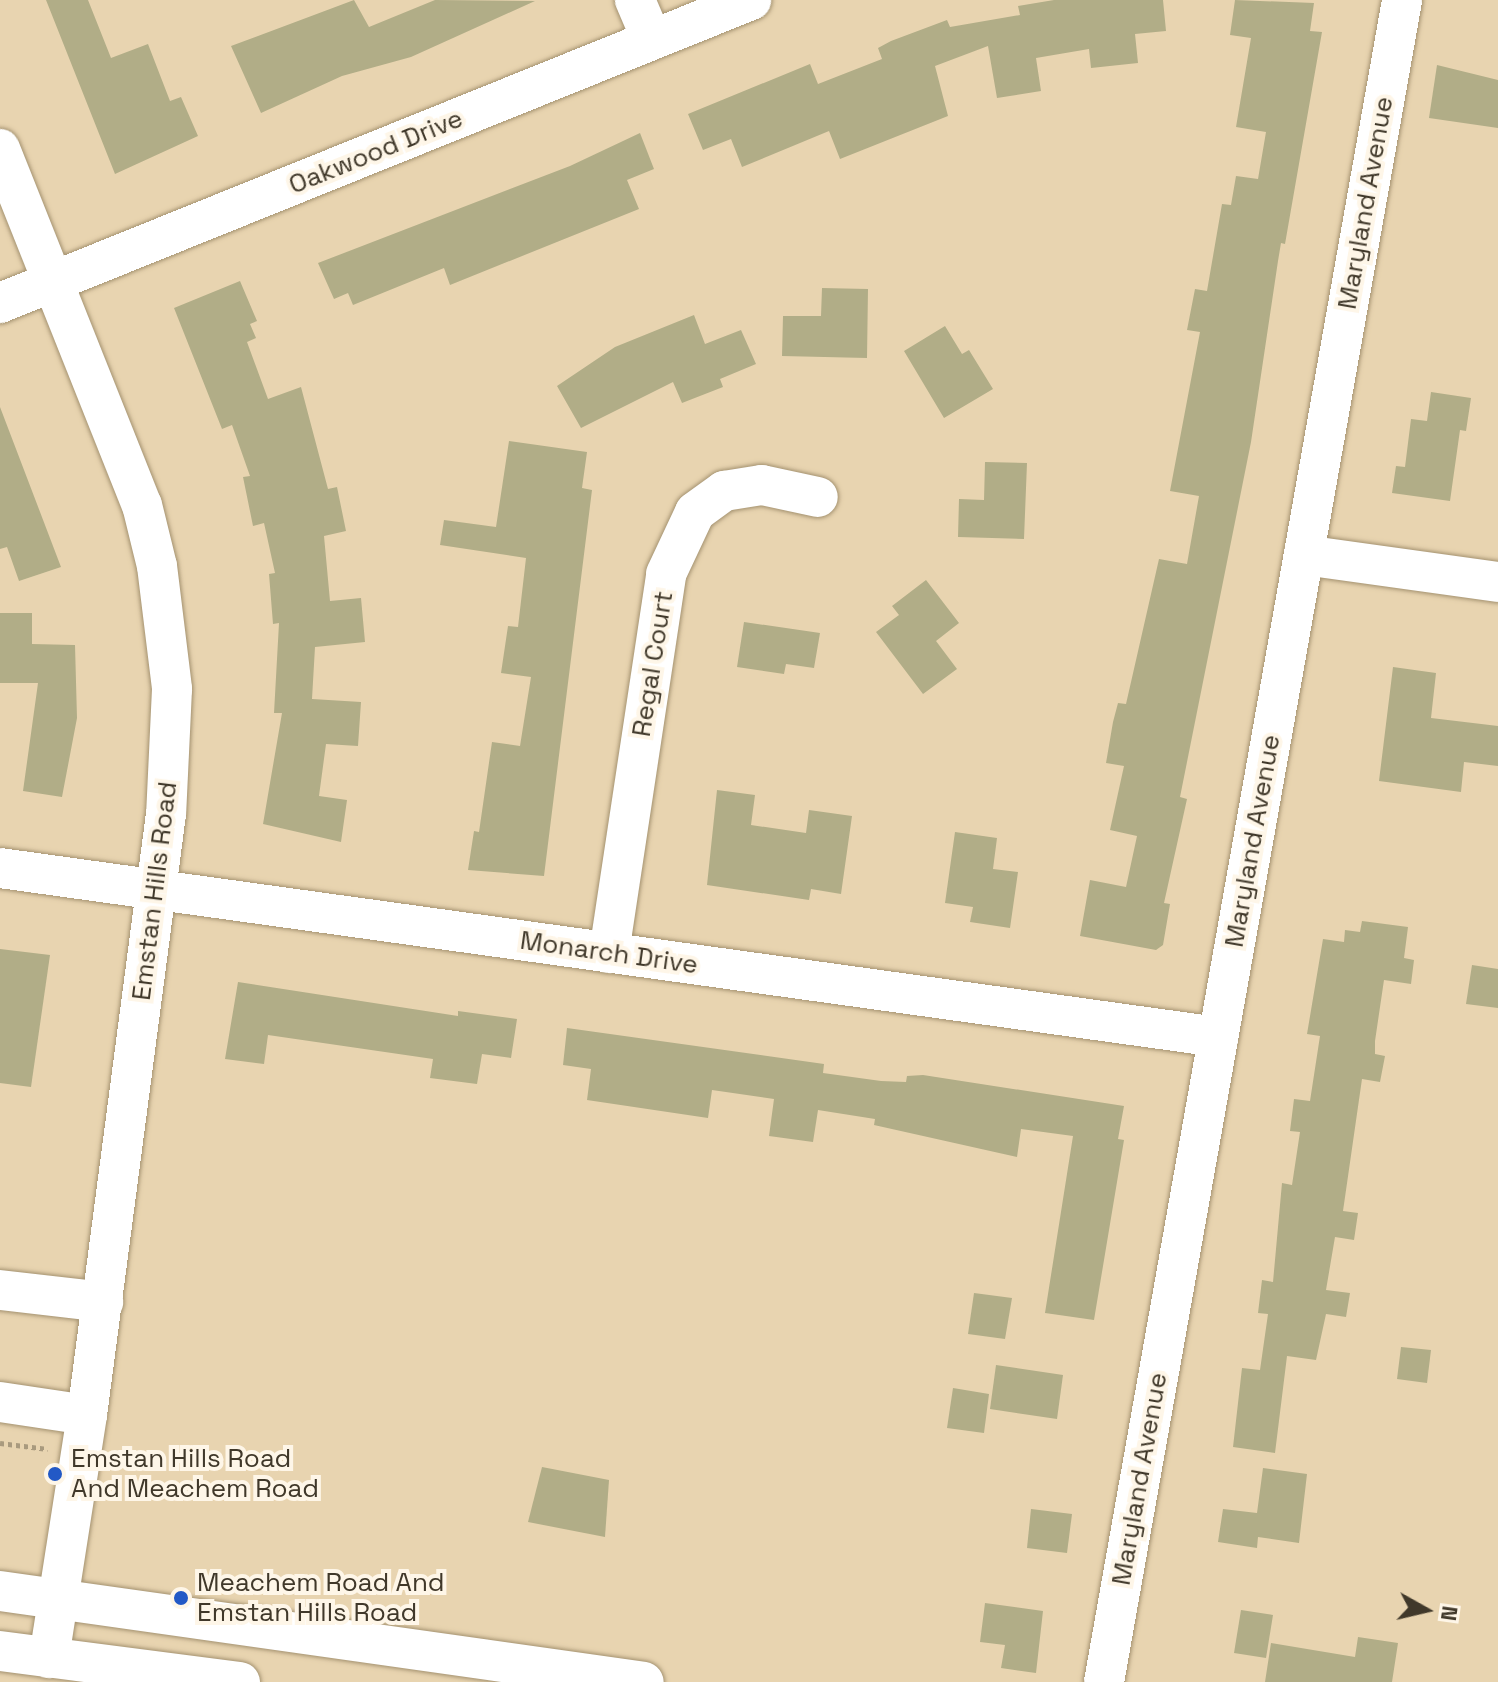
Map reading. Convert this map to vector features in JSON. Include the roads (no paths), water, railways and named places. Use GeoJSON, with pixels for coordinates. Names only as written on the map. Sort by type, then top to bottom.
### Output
{"type":"FeatureCollection","features":[{"type":"Feature","properties":{"kind":"street"},"geometry":{"type":"LineString","coordinates":[[635,0],[652,40]]}},
{"type":"Feature","properties":{"kind":"street","name":"Oakwood Drive"},"geometry":{"type":"LineString","coordinates":[[0,303],[751,0]]}},
{"type":"Feature","properties":{"kind":"street","name":"Maryland Avenue"},"geometry":{"type":"LineString","coordinates":[[1104,1682],[1402,0]]}},
{"type":"Feature","properties":{"kind":"street","name":"Emstan Hills Road"},"geometry":{"type":"LineString","coordinates":[[0,149],[121,446],[157,566],[171,674],[172,752],[156,890],[103,1302],[49,1658]]}},
{"type":"Feature","properties":{"kind":"street","name":"Regal Court"},"geometry":{"type":"LineString","coordinates":[[609,953],[666,574],[695,512],[724,491],[762,485],[818,497]]}},
{"type":"Feature","properties":{"kind":"street"},"geometry":{"type":"LineString","coordinates":[[1304,555],[1498,582]]}},
{"type":"Feature","properties":{"kind":"street","name":"Monarch Drive"},"geometry":{"type":"LineString","coordinates":[[0,868],[1218,1037]]}},
{"type":"Feature","properties":{"kind":"street"},"geometry":{"type":"LineString","coordinates":[[0,1290],[103,1302]]}},
{"type":"Feature","properties":{"kind":"street"},"geometry":{"type":"LineString","coordinates":[[0,1402],[84,1434]]}},
{"type":"Feature","properties":{"kind":"street"},"geometry":{"type":"LineString","coordinates":[[0,1591],[548,1676],[644,1682]]}},
{"type":"Feature","properties":{"kind":"street"},"geometry":{"type":"LineString","coordinates":[[0,1651],[240,1682]]}},
{"type":"Feature","properties":{"kind":"place","name":"Emstan Hills Road And Meachem Road"},"geometry":{"type":"Point","coordinates":[55,1474]}},
{"type":"Feature","properties":{"kind":"place","name":"Meachem Road And Emstan Hills Road"},"geometry":{"type":"Point","coordinates":[181,1598]}}]}
